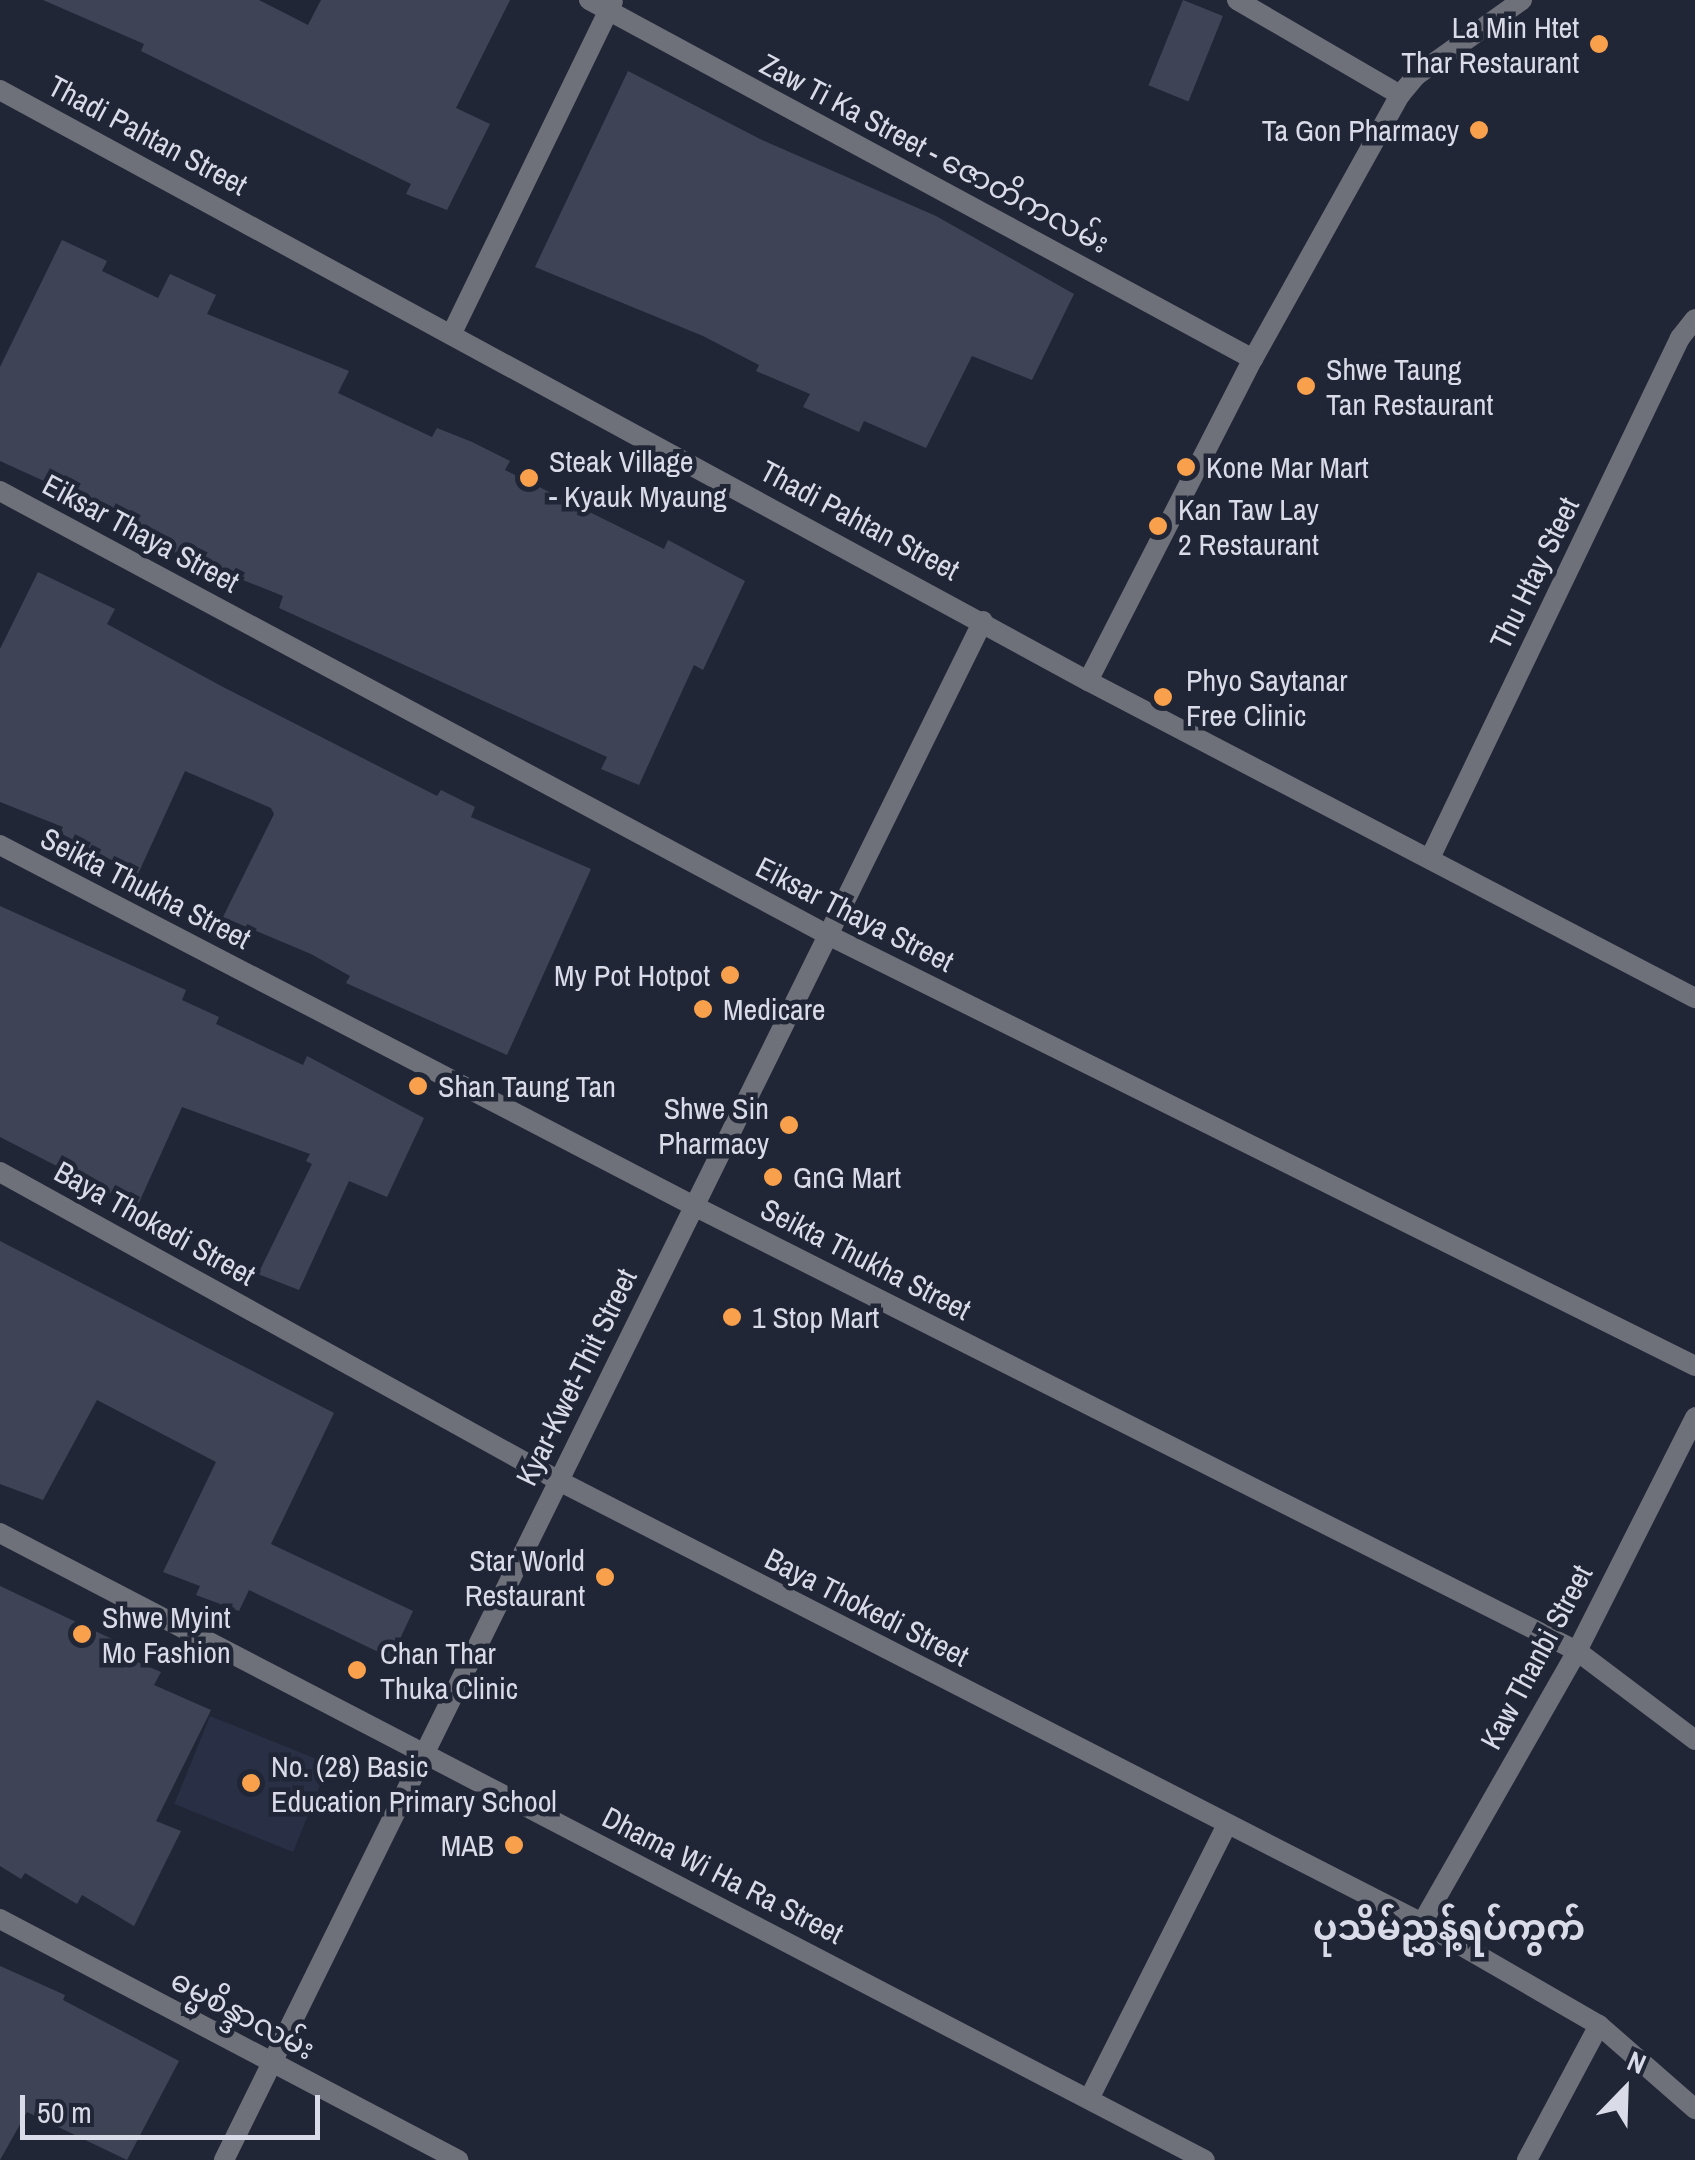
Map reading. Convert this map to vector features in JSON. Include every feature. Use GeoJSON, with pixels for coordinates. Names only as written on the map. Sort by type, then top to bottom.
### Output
{"type":"FeatureCollection","features":[{"type":"Feature","properties":{"kind":"street","name":"Zaw Ti Ka Street - ဇောတိကလမ်း"},"geometry":{"type":"LineString","coordinates":[[589,0],[612,5],[1253,358]]}},
{"type":"Feature","properties":{"kind":"street"},"geometry":{"type":"LineString","coordinates":[[1237,0],[1400,95]]}},
{"type":"Feature","properties":{"kind":"street"},"geometry":{"type":"LineString","coordinates":[[1088,681],[1253,358],[1400,95],[1417,76],[1522,0]]}},
{"type":"Feature","properties":{"kind":"street"},"geometry":{"type":"LineString","coordinates":[[452,333],[612,5]]}},
{"type":"Feature","properties":{"kind":"street","name":"Thadi Pahtan Street"},"geometry":{"type":"LineString","coordinates":[[0,90],[1088,681],[1430,856],[1695,998]]}},
{"type":"Feature","properties":{"kind":"street","name":"Thu Htay Steet"},"geometry":{"type":"LineString","coordinates":[[1430,856],[1695,319]]}},
{"type":"Feature","properties":{"kind":"street","name":"Eiksar Thaya Street"},"geometry":{"type":"LineString","coordinates":[[0,491],[828,936],[1695,1366]]}},
{"type":"Feature","properties":{"kind":"street","name":"Kyar-Kwet-Thit Street"},"geometry":{"type":"LineString","coordinates":[[224,2160],[983,621]]}},
{"type":"Feature","properties":{"kind":"street","name":"Seikta Thukha Street"},"geometry":{"type":"LineString","coordinates":[[0,846],[694,1206],[1577,1651],[1695,1740]]}},
{"type":"Feature","properties":{"kind":"street","name":"Baya Thokedi Street"},"geometry":{"type":"LineString","coordinates":[[0,1172],[559,1480],[1226,1826],[1422,1923],[1599,2025],[1695,2108]]}},
{"type":"Feature","properties":{"kind":"street","name":"Kaw Thanbi Street"},"geometry":{"type":"LineString","coordinates":[[1422,1923],[1577,1651],[1695,1417]]}},
{"type":"Feature","properties":{"kind":"street","name":"Dhama Wi Ha Ra Street"},"geometry":{"type":"LineString","coordinates":[[0,1533],[1205,2160]]}},
{"type":"Feature","properties":{"kind":"street"},"geometry":{"type":"LineString","coordinates":[[1089,2099],[1226,1826]]}},
{"type":"Feature","properties":{"kind":"street","name":"ဓမ္မစိန္ဒာလမ်း"},"geometry":{"type":"LineString","coordinates":[[0,1918],[458,2160]]}},
{"type":"Feature","properties":{"kind":"street"},"geometry":{"type":"LineString","coordinates":[[1527,2160],[1599,2025]]}},
{"type":"Feature","properties":{"kind":"shaded area","name":"No. (28) Basic Education Primary School"},"geometry":{"type":"Polygon","coordinates":[[[210,1716],[329,1764],[293,1852],[174,1804],[210,1716]]]}},
{"type":"Feature","properties":{"kind":"building"},"geometry":{"type":"Polygon","coordinates":[[[43,0],[259,0],[308,25],[321,0],[510,0],[456,108],[490,124],[447,210],[406,194],[411,184],[141,51],[144,44],[43,0]]]}},
{"type":"Feature","properties":{"kind":"building"},"geometry":{"type":"Polygon","coordinates":[[[1183,0],[1223,16],[1188,101],[1149,85],[1183,0]]]}},
{"type":"Feature","properties":{"kind":"building"},"geometry":{"type":"Polygon","coordinates":[[[628,71],[762,140],[936,216],[1074,294],[1032,380],[972,356],[926,448],[864,421],[859,432],[803,407],[810,394],[756,371],[759,365],[703,336],[535,267],[628,71]]]}},
{"type":"Feature","properties":{"kind":"building"},"geometry":{"type":"Polygon","coordinates":[[[62,240],[107,261],[102,271],[158,298],[170,274],[216,295],[207,314],[349,371],[338,393],[432,437],[437,428],[472,442],[510,461],[505,470],[664,549],[668,540],[745,581],[703,670],[694,665],[639,785],[601,769],[607,757],[279,608],[283,596],[151,543],[156,532],[0,461],[0,367],[62,240]]]}},
{"type":"Feature","properties":{"kind":"building"},"geometry":{"type":"Polygon","coordinates":[[[38,572],[115,609],[107,624],[223,687],[437,796],[441,790],[475,807],[471,817],[591,869],[507,1055],[346,983],[350,976],[311,954],[223,917],[274,814],[271,808],[185,771],[138,874],[60,833],[63,827],[0,802],[0,649],[38,572]]]}},
{"type":"Feature","properties":{"kind":"building"},"geometry":{"type":"Polygon","coordinates":[[[0,906],[186,990],[182,1000],[219,1017],[216,1024],[303,1065],[307,1056],[424,1118],[387,1197],[349,1181],[299,1290],[258,1274],[312,1164],[306,1161],[310,1154],[182,1107],[137,1207],[0,1137],[0,906]]]}},
{"type":"Feature","properties":{"kind":"building"},"geometry":{"type":"Polygon","coordinates":[[[0,1241],[334,1413],[271,1544],[413,1611],[391,1658],[249,1590],[239,1611],[196,1595],[200,1586],[163,1572],[216,1462],[97,1400],[43,1500],[0,1484],[0,1241]]]}},
{"type":"Feature","properties":{"kind":"building"},"geometry":{"type":"Polygon","coordinates":[[[0,1586],[112,1639],[107,1649],[161,1672],[154,1685],[211,1710],[156,1821],[181,1831],[134,1926],[82,1895],[77,1904],[25,1873],[21,1879],[0,1866],[0,1586]]]}},
{"type":"Feature","properties":{"kind":"building"},"geometry":{"type":"Polygon","coordinates":[[[0,1966],[65,1995],[63,2000],[179,2061],[127,2160],[27,2112],[0,2160],[0,1966]]]}},
{"type":"Feature","properties":{"kind":"place","name":"La Min Htet Thar Restaurant"},"geometry":{"type":"Point","coordinates":[1599,44]}},
{"type":"Feature","properties":{"kind":"place","name":"Ta Gon Pharmacy"},"geometry":{"type":"Point","coordinates":[1479,130]}},
{"type":"Feature","properties":{"kind":"place","name":"Shwe Taung Tan Restaurant"},"geometry":{"type":"Point","coordinates":[1306,386]}},
{"type":"Feature","properties":{"kind":"place","name":"Kone Mar Mart"},"geometry":{"type":"Point","coordinates":[1186,467]}},
{"type":"Feature","properties":{"kind":"place","name":"Steak Village - Kyauk Myaung"},"geometry":{"type":"Point","coordinates":[529,478]}},
{"type":"Feature","properties":{"kind":"place","name":"Kan Taw Lay 2 Restaurant"},"geometry":{"type":"Point","coordinates":[1158,526]}},
{"type":"Feature","properties":{"kind":"place","name":"Phyo Saytanar Free Clinic"},"geometry":{"type":"Point","coordinates":[1163,697]}},
{"type":"Feature","properties":{"kind":"place","name":"My Pot Hotpot"},"geometry":{"type":"Point","coordinates":[730,975]}},
{"type":"Feature","properties":{"kind":"place","name":"Medicare"},"geometry":{"type":"Point","coordinates":[703,1009]}},
{"type":"Feature","properties":{"kind":"place","name":"Shan Taung Tan"},"geometry":{"type":"Point","coordinates":[418,1086]}},
{"type":"Feature","properties":{"kind":"place","name":"Shwe Sin Pharmacy"},"geometry":{"type":"Point","coordinates":[789,1125]}},
{"type":"Feature","properties":{"kind":"place","name":"GnG Mart"},"geometry":{"type":"Point","coordinates":[773,1177]}},
{"type":"Feature","properties":{"kind":"place","name":"1 Stop Mart"},"geometry":{"type":"Point","coordinates":[732,1317]}},
{"type":"Feature","properties":{"kind":"place","name":"Star World Restaurant"},"geometry":{"type":"Point","coordinates":[605,1577]}},
{"type":"Feature","properties":{"kind":"place","name":"Shwe Myint Mo Fashion"},"geometry":{"type":"Point","coordinates":[82,1634]}},
{"type":"Feature","properties":{"kind":"place","name":"Chan Thar Thuka Clinic"},"geometry":{"type":"Point","coordinates":[357,1670]}},
{"type":"Feature","properties":{"kind":"place","name":"No. (28) Basic Education Primary School"},"geometry":{"type":"Point","coordinates":[251,1783]}},
{"type":"Feature","properties":{"kind":"place","name":"MAB"},"geometry":{"type":"Point","coordinates":[514,1845]}},
{"type":"Feature","properties":{"kind":"district","name":"ပုသိမ်ညွှန့်ရပ်ကွက်"},"geometry":{"type":"Point","coordinates":[1449,1928]}}]}
